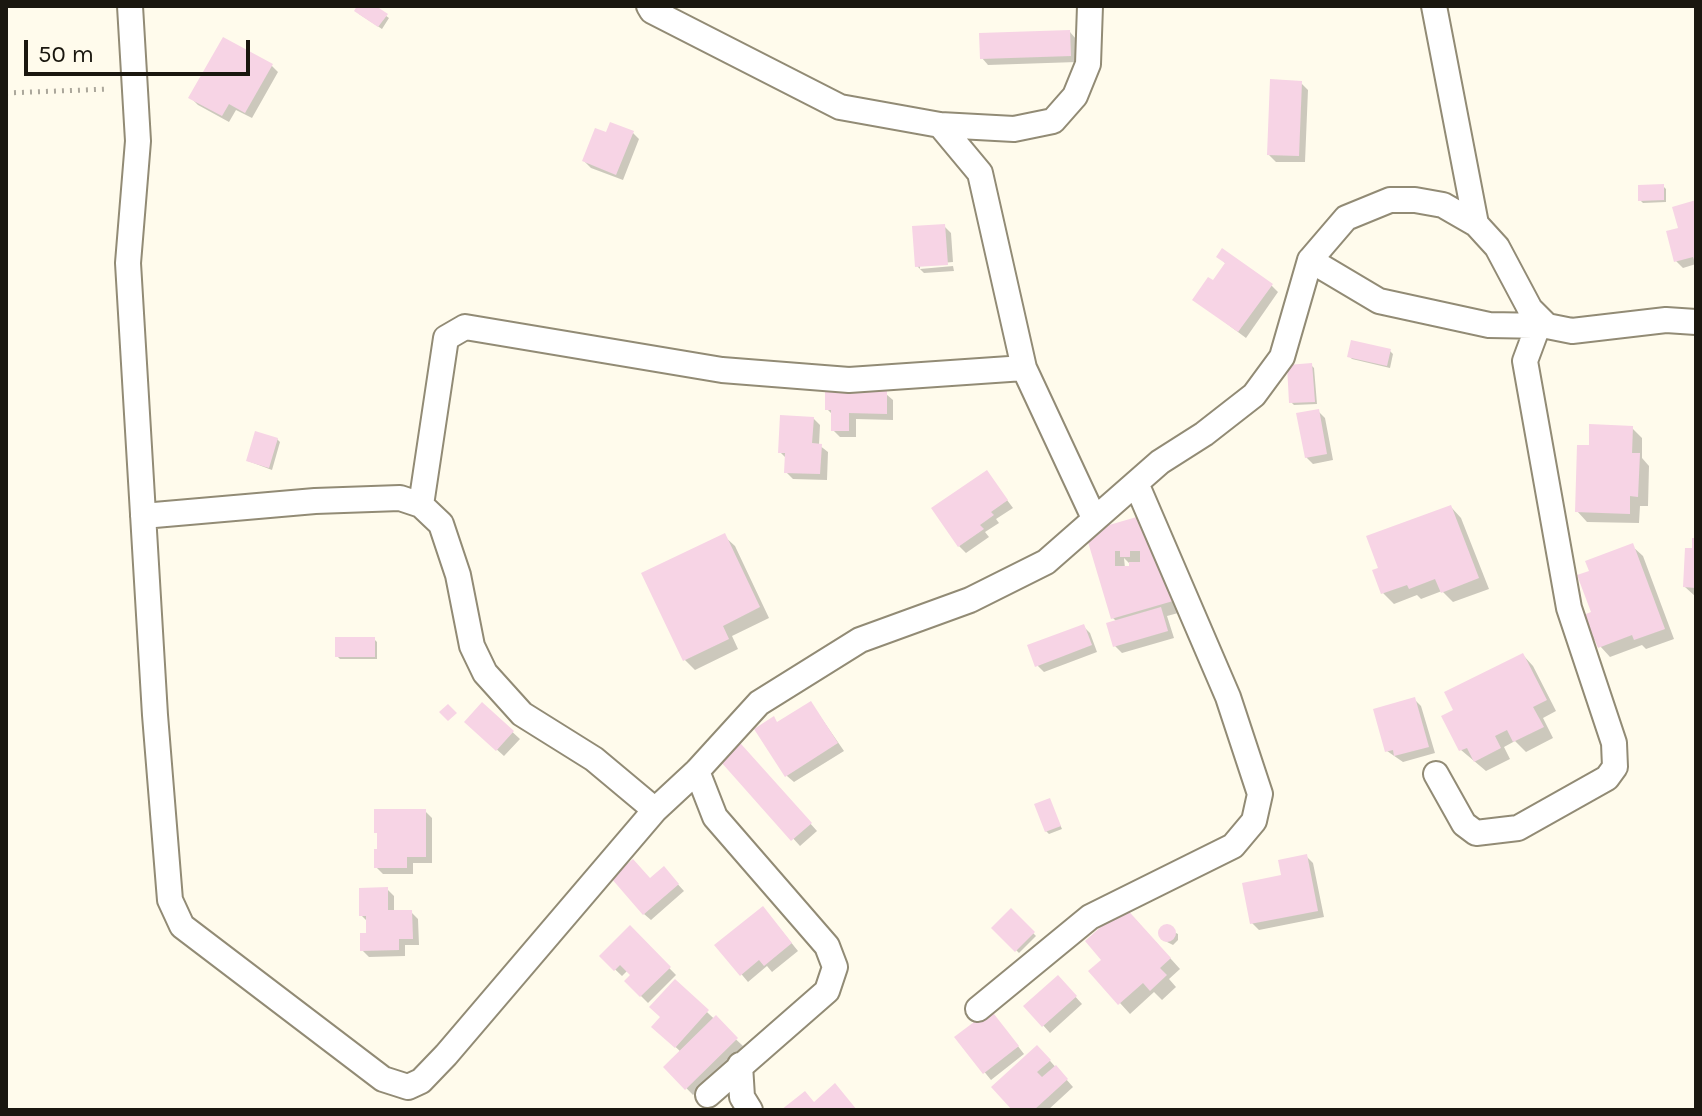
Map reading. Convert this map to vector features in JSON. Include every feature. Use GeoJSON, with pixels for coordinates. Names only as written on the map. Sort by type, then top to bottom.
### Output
{"type":"FeatureCollection","features":[{"type":"Feature","properties":{"kind":"street"},"geometry":{"type":"LineString","coordinates":[[130,6],[138,141],[128,263],[170,900],[182,926],[383,1079],[408,1087],[421,1081],[446,1055],[655,810],[697,771],[759,703],[860,640],[970,600],[1046,562],[1160,462],[1204,434],[1254,395],[1282,357],[1310,260],[1346,218],[1390,200],[1443,205],[1476,224],[1497,247],[1542,326]]}},
{"type":"Feature","properties":{"kind":"street"},"geometry":{"type":"LineString","coordinates":[[649,6],[652,11],[840,107],[940,125],[1014,129],[1053,121],[1075,96],[1088,64],[1090,6]]}},
{"type":"Feature","properties":{"kind":"street"},"geometry":{"type":"LineString","coordinates":[[1434,6],[1476,224]]}},
{"type":"Feature","properties":{"kind":"street"},"geometry":{"type":"LineString","coordinates":[[940,125],[980,173],[1024,368],[1094,518]]}},
{"type":"Feature","properties":{"kind":"street"},"geometry":{"type":"LineString","coordinates":[[1310,260],[1379,301],[1489,325],[1542,326],[1572,331],[1666,320],[1696,322]]}},
{"type":"Feature","properties":{"kind":"street"},"geometry":{"type":"LineString","coordinates":[[1436,774],[1464,824],[1476,833],[1518,828],[1607,778],[1615,767],[1614,743],[1569,608],[1525,361],[1542,326]]}},
{"type":"Feature","properties":{"kind":"street"},"geometry":{"type":"LineString","coordinates":[[421,505],[446,338],[465,327],[722,370],[849,380],[1024,368]]}},
{"type":"Feature","properties":{"kind":"street"},"geometry":{"type":"LineString","coordinates":[[978,1009],[1090,917],[1233,846],[1254,821],[1260,794],[1228,697],[1136,483]]}},
{"type":"Feature","properties":{"kind":"street"},"geometry":{"type":"LineString","coordinates":[[143,516],[315,501],[400,498],[421,505],[441,524],[458,575],[472,646],[485,673],[522,714],[594,759],[655,810]]}},
{"type":"Feature","properties":{"kind":"street"},"geometry":{"type":"LineString","coordinates":[[697,771],[715,817],[827,946],[835,967],[827,991],[708,1095]]}},
{"type":"Feature","properties":{"kind":"street"},"geometry":{"type":"LineString","coordinates":[[740,1065],[742,1097],[750,1110]]}},
{"type":"Feature","properties":{"kind":"path"},"geometry":{"type":"LineString","coordinates":[[6,93],[135,88]]}},
{"type":"Feature","properties":{"kind":"building"},"geometry":{"type":"Polygon","coordinates":[[[357,6],[376,6],[388,14],[378,27],[354,11],[357,6]]]}},
{"type":"Feature","properties":{"kind":"building"},"geometry":{"type":"Polygon","coordinates":[[[1070,30],[1071,56],[980,59],[979,33],[1070,30]]]}},
{"type":"Feature","properties":{"kind":"building"},"geometry":{"type":"Polygon","coordinates":[[[223,37],[273,64],[245,113],[229,104],[222,116],[188,98],[223,37]]]}},
{"type":"Feature","properties":{"kind":"building"},"geometry":{"type":"Polygon","coordinates":[[[1270,79],[1302,81],[1299,156],[1267,155],[1270,79]]]}},
{"type":"Feature","properties":{"kind":"building"},"geometry":{"type":"Polygon","coordinates":[[[610,122],[634,131],[616,175],[582,161],[595,128],[606,132],[610,122]]]}},
{"type":"Feature","properties":{"kind":"building"},"geometry":{"type":"Polygon","coordinates":[[[1664,184],[1664,200],[1638,201],[1638,185],[1664,184]]]}},
{"type":"Feature","properties":{"kind":"building"},"geometry":{"type":"Polygon","coordinates":[[[1696,200],[1696,265],[1693,257],[1674,262],[1666,231],[1678,228],[1672,207],[1696,200]]]}},
{"type":"Feature","properties":{"kind":"building"},"geometry":{"type":"Polygon","coordinates":[[[945,224],[948,265],[915,267],[912,226],[945,224]]]}},
{"type":"Feature","properties":{"kind":"building"},"geometry":{"type":"Polygon","coordinates":[[[1222,248],[1273,284],[1238,332],[1192,300],[1208,277],[1213,280],[1225,263],[1216,257],[1222,248]]]}},
{"type":"Feature","properties":{"kind":"building"},"geometry":{"type":"Polygon","coordinates":[[[1351,340],[1391,349],[1387,366],[1347,357],[1351,340]]]}},
{"type":"Feature","properties":{"kind":"building"},"geometry":{"type":"Polygon","coordinates":[[[1312,363],[1315,402],[1289,403],[1287,365],[1312,363]]]}},
{"type":"Feature","properties":{"kind":"building"},"geometry":{"type":"Polygon","coordinates":[[[825,391],[887,391],[887,414],[849,413],[849,431],[831,431],[831,410],[825,410],[825,391]]]}},
{"type":"Feature","properties":{"kind":"building"},"geometry":{"type":"Polygon","coordinates":[[[1319,409],[1327,454],[1305,458],[1296,413],[1319,409]]]}},
{"type":"Feature","properties":{"kind":"building"},"geometry":{"type":"Polygon","coordinates":[[[780,415],[814,417],[812,443],[822,444],[820,474],[784,473],[785,453],[778,453],[780,415]]]}},
{"type":"Feature","properties":{"kind":"building"},"geometry":{"type":"Polygon","coordinates":[[[1589,424],[1633,426],[1632,453],[1640,453],[1638,497],[1630,496],[1630,514],[1575,512],[1577,445],[1589,445],[1589,424]]]}},
{"type":"Feature","properties":{"kind":"building"},"geometry":{"type":"Polygon","coordinates":[[[255,431],[278,438],[269,468],[246,461],[255,431]]]}},
{"type":"Feature","properties":{"kind":"building"},"geometry":{"type":"Polygon","coordinates":[[[987,470],[1008,500],[980,525],[984,529],[958,547],[931,508],[987,470]]]}},
{"type":"Feature","properties":{"kind":"building"},"geometry":{"type":"Polygon","coordinates":[[[1451,505],[1479,578],[1441,593],[1435,579],[1409,589],[1407,585],[1381,594],[1372,570],[1378,568],[1366,536],[1451,505]]]}},
{"type":"Feature","properties":{"kind":"building"},"geometry":{"type":"Polygon","coordinates":[[[1147,514],[1173,601],[1111,619],[1085,532],[1147,514]],[[1115,551],[1115,566],[1140,562],[1140,551],[1130,551],[1130,557],[1120,557],[1120,551],[1115,551]]]}},
{"type":"Feature","properties":{"kind":"building"},"geometry":{"type":"Polygon","coordinates":[[[725,533],[760,607],[723,626],[729,639],[683,661],[641,573],[725,533]]]}},
{"type":"Feature","properties":{"kind":"building"},"geometry":{"type":"Polygon","coordinates":[[[1692,538],[1696,538],[1696,588],[1683,587],[1685,548],[1692,548],[1692,538]]]}},
{"type":"Feature","properties":{"kind":"building"},"geometry":{"type":"Polygon","coordinates":[[[1633,543],[1665,629],[1634,640],[1632,635],[1598,648],[1581,616],[1591,612],[1577,575],[1589,571],[1585,561],[1633,543]]]}},
{"type":"Feature","properties":{"kind":"building"},"geometry":{"type":"Polygon","coordinates":[[[1161,607],[1168,631],[1113,647],[1106,623],[1161,607]]]}},
{"type":"Feature","properties":{"kind":"building"},"geometry":{"type":"Polygon","coordinates":[[[1084,624],[1092,645],[1035,667],[1027,645],[1084,624]]]}},
{"type":"Feature","properties":{"kind":"building"},"geometry":{"type":"Polygon","coordinates":[[[335,637],[375,637],[375,657],[335,657],[335,637]]]}},
{"type":"Feature","properties":{"kind":"building"},"geometry":{"type":"Polygon","coordinates":[[[1523,653],[1547,700],[1533,707],[1544,727],[1513,742],[1507,730],[1495,736],[1501,748],[1474,762],[1467,748],[1459,751],[1441,716],[1453,710],[1444,692],[1523,653]]]}},
{"type":"Feature","properties":{"kind":"building"},"geometry":{"type":"Polygon","coordinates":[[[1415,697],[1429,747],[1394,756],[1393,750],[1385,752],[1373,709],[1415,697]]]}},
{"type":"Feature","properties":{"kind":"building"},"geometry":{"type":"Polygon","coordinates":[[[811,701],[838,743],[785,777],[754,729],[774,716],[777,722],[811,701]]]}},
{"type":"Feature","properties":{"kind":"building"},"geometry":{"type":"Polygon","coordinates":[[[482,702],[514,731],[496,751],[464,722],[482,702]]]}},
{"type":"Feature","properties":{"kind":"building"},"geometry":{"type":"Polygon","coordinates":[[[448,704],[457,713],[448,721],[439,712],[448,704]]]}},
{"type":"Feature","properties":{"kind":"building"},"geometry":{"type":"Polygon","coordinates":[[[733,735],[812,823],[791,841],[713,753],[733,735]]]}},
{"type":"Feature","properties":{"kind":"building"},"geometry":{"type":"Polygon","coordinates":[[[1050,798],[1061,826],[1045,832],[1034,804],[1050,798]]]}},
{"type":"Feature","properties":{"kind":"building"},"geometry":{"type":"Polygon","coordinates":[[[374,809],[426,809],[426,857],[407,857],[407,868],[374,868],[377,833],[374,833],[374,809]]]}},
{"type":"Feature","properties":{"kind":"building"},"geometry":{"type":"Polygon","coordinates":[[[1307,854],[1318,911],[1250,924],[1242,883],[1281,875],[1278,860],[1307,854]]]}},
{"type":"Feature","properties":{"kind":"building"},"geometry":{"type":"Polygon","coordinates":[[[633,859],[650,878],[664,866],[679,884],[643,915],[611,878],[633,859]]]}},
{"type":"Feature","properties":{"kind":"building"},"geometry":{"type":"Polygon","coordinates":[[[388,887],[388,910],[412,910],[413,939],[399,939],[399,950],[360,951],[360,933],[366,933],[366,916],[359,916],[359,888],[388,887]]]}},
{"type":"Feature","properties":{"kind":"building"},"geometry":{"type":"Polygon","coordinates":[[[763,906],[792,943],[764,966],[759,960],[740,976],[714,945],[763,906]]]}},
{"type":"Feature","properties":{"kind":"building"},"geometry":{"type":"Polygon","coordinates":[[[1124,906],[1171,958],[1160,968],[1167,975],[1150,991],[1143,983],[1118,1005],[1088,971],[1101,960],[1085,941],[1124,906]]]}},
{"type":"Feature","properties":{"kind":"building"},"geometry":{"type":"Polygon","coordinates":[[[1011,908],[1035,932],[1015,952],[991,928],[1011,908]]]}},
{"type":"Feature","properties":{"kind":"building"},"geometry":{"type":"Polygon","coordinates":[[[1167,924],[1176,933],[1167,942],[1158,933],[1167,924]]]}},
{"type":"Feature","properties":{"kind":"building"},"geometry":{"type":"Polygon","coordinates":[[[630,925],[671,967],[640,997],[624,981],[630,975],[620,965],[614,971],[599,956],[630,925]]]}},
{"type":"Feature","properties":{"kind":"building"},"geometry":{"type":"Polygon","coordinates":[[[1058,975],[1077,996],[1042,1027],[1023,1006],[1058,975]]]}},
{"type":"Feature","properties":{"kind":"building"},"geometry":{"type":"Polygon","coordinates":[[[675,979],[709,1010],[675,1048],[651,1027],[660,1017],[649,1007],[675,979]]]}},
{"type":"Feature","properties":{"kind":"building"},"geometry":{"type":"Polygon","coordinates":[[[987,1005],[1019,1046],[983,1074],[954,1037],[974,1022],[971,1017],[987,1005]]]}},
{"type":"Feature","properties":{"kind":"building"},"geometry":{"type":"Polygon","coordinates":[[[716,1015],[738,1038],[685,1090],[663,1067],[716,1015]]]}},
{"type":"Feature","properties":{"kind":"building"},"geometry":{"type":"Polygon","coordinates":[[[1037,1045],[1051,1060],[1037,1072],[1042,1077],[1056,1065],[1068,1079],[1034,1110],[1012,1110],[991,1087],[1037,1045]]]}},
{"type":"Feature","properties":{"kind":"building"},"geometry":{"type":"Polygon","coordinates":[[[835,1083],[857,1110],[781,1110],[805,1091],[814,1102],[835,1083]]]}}]}
